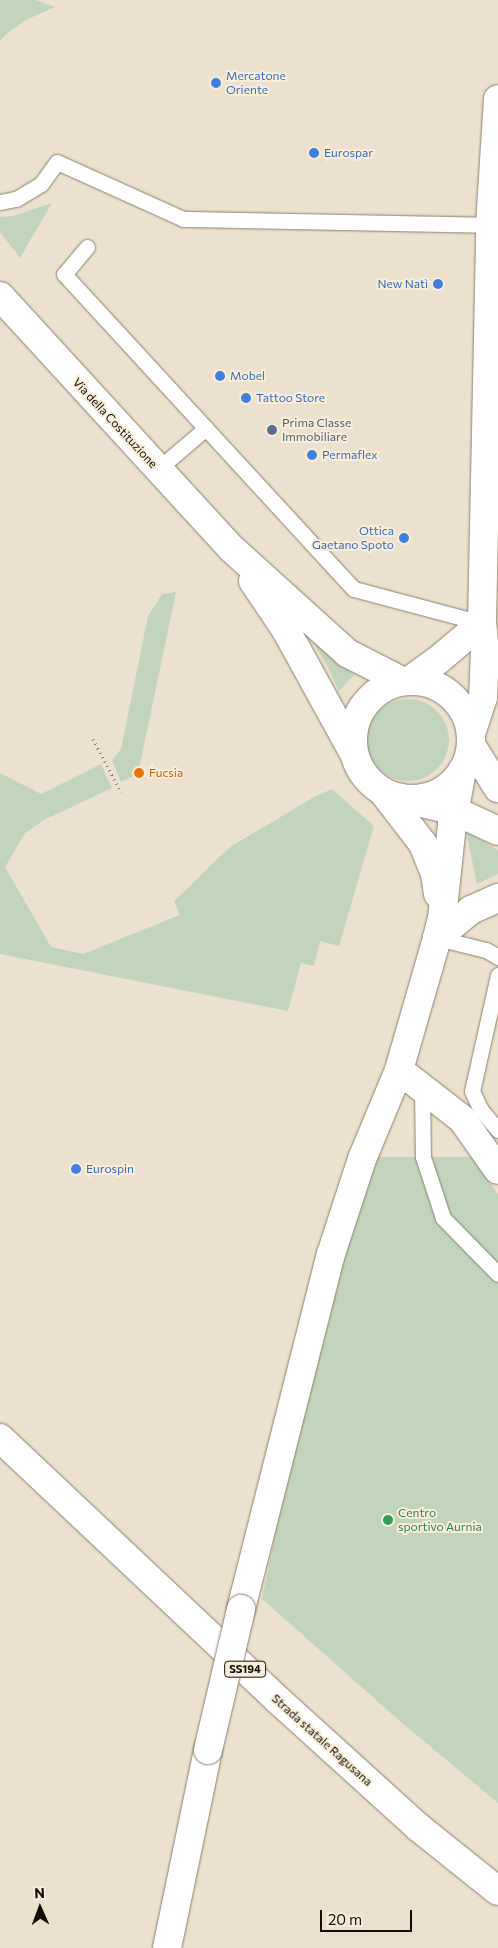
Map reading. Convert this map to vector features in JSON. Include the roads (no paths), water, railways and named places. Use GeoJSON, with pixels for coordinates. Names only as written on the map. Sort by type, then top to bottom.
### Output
{"type":"FeatureCollection","features":[{"type":"Feature","properties":{"kind":"street"},"geometry":{"type":"LineString","coordinates":[[166,1948],[208,1750],[241,1609],[331,1254],[362,1159],[399,1070],[439,928],[462,771],[482,698],[492,651],[482,623],[490,225],[498,99]]}},
{"type":"Feature","properties":{"kind":"street","name":"Via della Costituzione"},"geometry":{"type":"LineString","coordinates":[[0,296],[232,549]]}},
{"type":"Feature","properties":{"kind":"street"},"geometry":{"type":"LineString","coordinates":[[232,549],[348,653],[406,681],[427,683],[444,690],[457,702],[467,717],[471,740],[498,788]]}},
{"type":"Feature","properties":{"kind":"street"},"geometry":{"type":"LineString","coordinates":[[232,549],[286,630],[353,752],[359,768],[370,782],[383,792],[423,844],[435,873],[439,928]]}},
{"type":"Feature","properties":{"kind":"street"},"geometry":{"type":"LineString","coordinates":[[353,752],[352,736],[355,720],[362,706],[373,695],[386,686],[406,681],[437,661],[482,623]]}},
{"type":"Feature","properties":{"kind":"street"},"geometry":{"type":"LineString","coordinates":[[409,800],[439,793],[452,784],[462,771]]}},
{"type":"Feature","properties":{"kind":"street"},"geometry":{"type":"LineString","coordinates":[[383,792],[455,811],[498,831]]}},
{"type":"Feature","properties":{"kind":"street"},"geometry":{"type":"LineString","coordinates":[[439,928],[471,910],[498,898]]}},
{"type":"Feature","properties":{"kind":"street"},"geometry":{"type":"LineString","coordinates":[[399,1070],[462,1119],[498,1170]]}},
{"type":"Feature","properties":{"kind":"street","name":"Strada statale Ragusana"},"geometry":{"type":"LineString","coordinates":[[0,1438],[271,1693],[418,1827],[498,1891]]}},
{"type":"Feature","properties":{"kind":"lane"},"geometry":{"type":"LineString","coordinates":[[0,202],[16,199],[41,184],[57,162],[183,219],[490,225]]}},
{"type":"Feature","properties":{"kind":"lane"},"geometry":{"type":"LineString","coordinates":[[87,247],[64,274],[354,589],[482,623]]}},
{"type":"Feature","properties":{"kind":"lane"},"geometry":{"type":"LineString","coordinates":[[158,469],[206,428]]}},
{"type":"Feature","properties":{"kind":"lane"},"geometry":{"type":"LineString","coordinates":[[439,928],[498,957]]}},
{"type":"Feature","properties":{"kind":"lane"},"geometry":{"type":"LineString","coordinates":[[498,975],[472,1091],[481,1110],[498,1130]]}},
{"type":"Feature","properties":{"kind":"lane"},"geometry":{"type":"LineString","coordinates":[[422,1088],[423,1157],[443,1218],[498,1274]]}},
{"type":"Feature","properties":{"kind":"place","name":"Mercatone Oriente"},"geometry":{"type":"Point","coordinates":[216,83]}},
{"type":"Feature","properties":{"kind":"place","name":"Eurospar"},"geometry":{"type":"Point","coordinates":[314,153]}},
{"type":"Feature","properties":{"kind":"place","name":"New Natì"},"geometry":{"type":"Point","coordinates":[438,284]}},
{"type":"Feature","properties":{"kind":"place","name":"Mobel"},"geometry":{"type":"Point","coordinates":[220,376]}},
{"type":"Feature","properties":{"kind":"place","name":"Tattoo Store"},"geometry":{"type":"Point","coordinates":[246,398]}},
{"type":"Feature","properties":{"kind":"place","name":"Prima Classe Immobiliare"},"geometry":{"type":"Point","coordinates":[272,430]}},
{"type":"Feature","properties":{"kind":"place","name":"Permaflex"},"geometry":{"type":"Point","coordinates":[312,455]}},
{"type":"Feature","properties":{"kind":"place","name":"Ottica Gaetano Spoto"},"geometry":{"type":"Point","coordinates":[404,538]}},
{"type":"Feature","properties":{"kind":"place","name":"Fucsia"},"geometry":{"type":"Point","coordinates":[139,773]}},
{"type":"Feature","properties":{"kind":"place","name":"Eurospin"},"geometry":{"type":"Point","coordinates":[76,1169]}},
{"type":"Feature","properties":{"kind":"place","name":"Centro sportivo Aurnia"},"geometry":{"type":"Point","coordinates":[388,1520]}}]}
